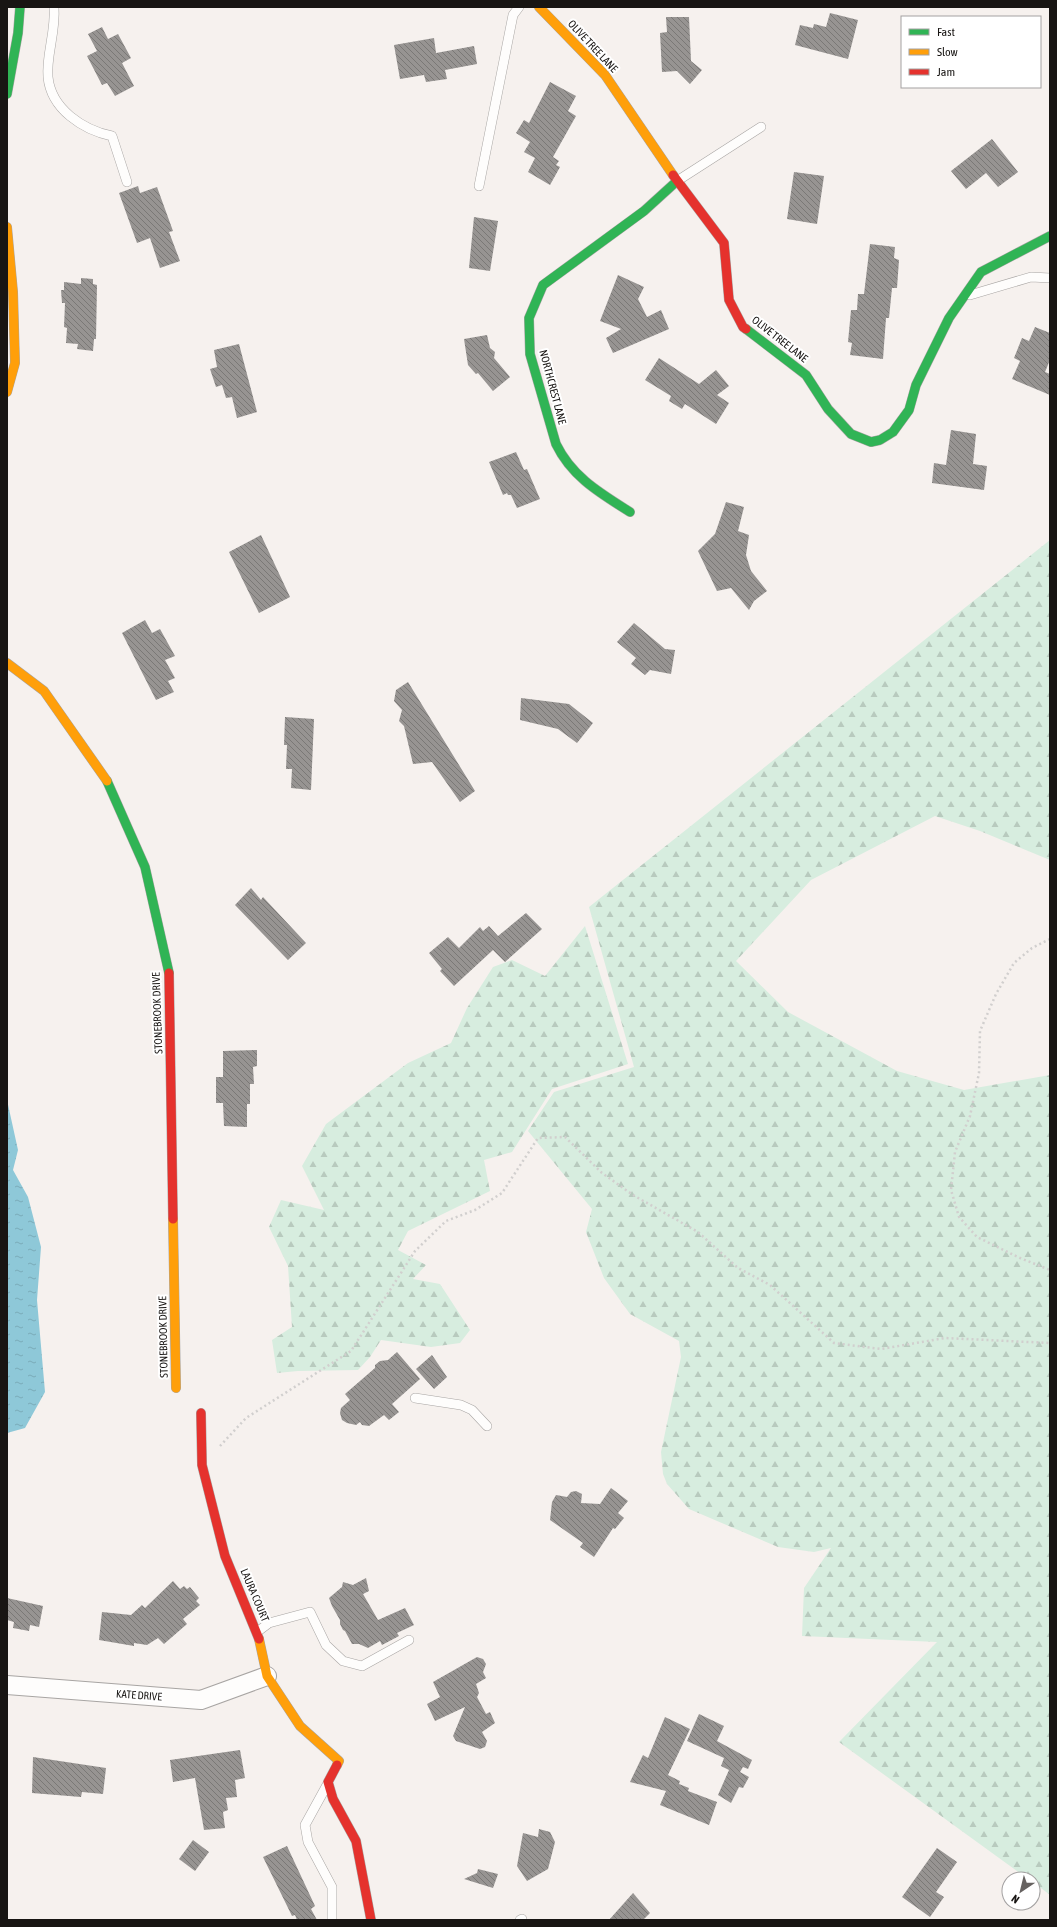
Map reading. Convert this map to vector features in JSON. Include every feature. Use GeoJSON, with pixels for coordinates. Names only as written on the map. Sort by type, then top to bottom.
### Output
{"type":"FeatureCollection","features":[{"type":"Feature","properties":{"kind":"street"},"geometry":{"type":"LineString","coordinates":[[7,94],[18,33],[20,7]]}},
{"type":"Feature","properties":{"kind":"street","name":"OLIVE TREE LANE"},"geometry":{"type":"LineString","coordinates":[[539,7],[605,75],[677,182],[724,243],[729,300],[743,327],[806,375],[828,409],[851,434],[863,440],[872,442],[880,440],[893,432],[901,423],[909,410],[916,385],[949,318],[981,272],[1050,236]]}},
{"type":"Feature","properties":{"kind":"street","name":"NORTHCREST LANE"},"geometry":{"type":"LineString","coordinates":[[630,512],[585,484],[561,458],[530,354],[529,318],[544,285],[644,211],[677,182]]}},
{"type":"Feature","properties":{"kind":"street"},"geometry":{"type":"LineString","coordinates":[[7,227],[13,292],[15,363],[7,392]]}},
{"type":"Feature","properties":{"kind":"street","name":"STONEBROOK DRIVE"},"geometry":{"type":"LineString","coordinates":[[7,663],[44,691],[107,781],[145,867],[169,972],[176,1388]]}},
{"type":"Feature","properties":{"kind":"street","name":"LAURA COURT"},"geometry":{"type":"LineString","coordinates":[[201,1414],[202,1465],[225,1556],[257,1632],[267,1676],[300,1726],[339,1761],[328,1782]]}},
{"type":"Feature","properties":{"kind":"street","name":"KATE DRIVE"},"geometry":{"type":"LineString","coordinates":[[7,1685],[201,1700],[267,1676]]}},
{"type":"Feature","properties":{"kind":"street"},"geometry":{"type":"LineString","coordinates":[[328,1782],[333,1799],[356,1841],[371,1920]]}},
{"type":"Feature","properties":{"kind":"lane"},"geometry":{"type":"LineString","coordinates":[[54,7],[55,30],[48,78],[51,90],[66,113],[92,130],[112,136],[127,182]]}},
{"type":"Feature","properties":{"kind":"lane"},"geometry":{"type":"LineString","coordinates":[[479,186],[513,15],[519,7]]}},
{"type":"Feature","properties":{"kind":"lane"},"geometry":{"type":"LineString","coordinates":[[677,182],[761,127]]}},
{"type":"Feature","properties":{"kind":"lane"},"geometry":{"type":"LineString","coordinates":[[964,296],[1031,277],[1050,278]]}},
{"type":"Feature","properties":{"kind":"lane"},"geometry":{"type":"LineString","coordinates":[[415,1398],[461,1405],[472,1410],[487,1426]]}},
{"type":"Feature","properties":{"kind":"lane"},"geometry":{"type":"LineString","coordinates":[[257,1632],[269,1623],[310,1612],[326,1645],[343,1661],[362,1666],[409,1640]]}},
{"type":"Feature","properties":{"kind":"lane"},"geometry":{"type":"LineString","coordinates":[[328,1782],[305,1825],[308,1842],[332,1887],[332,1920]]}},
{"type":"Feature","properties":{"kind":"path"},"geometry":{"type":"LineString","coordinates":[[1050,939],[1032,948],[1014,963],[996,994],[980,1031],[979,1073],[970,1116],[955,1152],[951,1190],[959,1217],[977,1237],[1020,1258],[1050,1270]]}},
{"type":"Feature","properties":{"kind":"path"},"geometry":{"type":"LineString","coordinates":[[202,1465],[246,1418],[350,1351],[415,1251],[446,1221],[475,1210],[502,1193],[538,1138],[565,1137],[602,1173],[634,1195],[698,1232],[738,1268],[770,1285],[834,1343],[881,1349],[945,1338],[1050,1343]]}},
{"type":"Feature","properties":{"kind":"green space"},"geometry":{"type":"Polygon","coordinates":[[[1050,540],[1050,860],[980,831],[935,816],[811,880],[736,961],[788,1012],[897,1071],[964,1090],[1050,1075],[1050,1895],[1041,1888],[1041,1871],[1017,1871],[839,1742],[937,1642],[802,1636],[804,1588],[831,1548],[814,1552],[778,1547],[689,1509],[667,1484],[663,1474],[661,1452],[681,1357],[679,1341],[630,1314],[604,1278],[586,1232],[592,1209],[528,1131],[554,1092],[634,1067],[589,907],[1050,540]]]}},
{"type":"Feature","properties":{"kind":"green space"},"geometry":{"type":"Polygon","coordinates":[[[585,926],[628,1064],[552,1089],[512,1152],[484,1160],[490,1191],[408,1231],[398,1250],[426,1265],[413,1279],[440,1284],[470,1330],[460,1343],[431,1347],[381,1340],[370,1357],[358,1370],[298,1371],[277,1373],[272,1340],[292,1327],[288,1266],[269,1227],[281,1200],[324,1210],[302,1166],[326,1124],[408,1063],[451,1043],[467,1008],[493,967],[512,960],[545,976],[585,926]]]}},
{"type":"Feature","properties":{"kind":"water"},"geometry":{"type":"Polygon","coordinates":[[[7,1100],[18,1150],[13,1170],[28,1197],[41,1247],[37,1300],[45,1392],[25,1428],[7,1433],[7,1100]]]}},
{"type":"Feature","properties":{"kind":"building"},"geometry":{"type":"Polygon","coordinates":[[[830,13],[858,20],[848,59],[795,45],[800,25],[813,28],[814,24],[826,27],[830,13]]]}},
{"type":"Feature","properties":{"kind":"building"},"geometry":{"type":"Polygon","coordinates":[[[666,17],[689,17],[691,61],[702,70],[690,84],[677,71],[662,72],[660,33],[667,32],[666,17]]]}},
{"type":"Feature","properties":{"kind":"building"},"geometry":{"type":"Polygon","coordinates":[[[102,27],[108,39],[118,34],[131,58],[122,63],[134,86],[115,96],[107,83],[102,85],[87,56],[97,51],[88,34],[102,27]]]}},
{"type":"Feature","properties":{"kind":"building"},"geometry":{"type":"Polygon","coordinates":[[[434,38],[436,53],[474,46],[477,64],[445,70],[447,79],[426,82],[424,75],[400,79],[394,45],[434,38]]]}},
{"type":"Feature","properties":{"kind":"building"},"geometry":{"type":"Polygon","coordinates":[[[550,82],[576,96],[568,111],[576,116],[553,157],[559,161],[556,165],[560,167],[550,185],[528,172],[535,158],[524,152],[530,142],[516,133],[524,120],[529,123],[550,82]]]}},
{"type":"Feature","properties":{"kind":"building"},"geometry":{"type":"Polygon","coordinates":[[[992,139],[1018,172],[998,187],[986,173],[966,189],[951,171],[992,139]]]}},
{"type":"Feature","properties":{"kind":"building"},"geometry":{"type":"Polygon","coordinates":[[[794,172],[824,176],[817,224],[787,219],[794,172]]]}},
{"type":"Feature","properties":{"kind":"building"},"geometry":{"type":"Polygon","coordinates":[[[138,186],[140,193],[157,187],[173,231],[169,232],[180,261],[160,268],[150,238],[137,243],[119,193],[138,186]]]}},
{"type":"Feature","properties":{"kind":"building"},"geometry":{"type":"Polygon","coordinates":[[[474,217],[498,221],[490,271],[469,268],[474,217]]]}},
{"type":"Feature","properties":{"kind":"building"},"geometry":{"type":"Polygon","coordinates":[[[870,244],[895,247],[894,258],[899,260],[897,288],[892,288],[889,318],[886,318],[883,359],[850,355],[852,343],[848,342],[851,310],[857,310],[858,294],[864,294],[870,244]]]}},
{"type":"Feature","properties":{"kind":"building"},"geometry":{"type":"Polygon","coordinates":[[[618,275],[644,287],[638,299],[647,317],[661,310],[669,329],[613,353],[606,338],[621,329],[600,321],[618,275]]]}},
{"type":"Feature","properties":{"kind":"building"},"geometry":{"type":"Polygon","coordinates":[[[81,278],[93,279],[93,284],[97,285],[96,339],[94,339],[93,351],[77,349],[78,344],[66,343],[67,328],[64,327],[65,303],[62,303],[61,290],[64,290],[64,282],[81,284],[81,278]]]}},
{"type":"Feature","properties":{"kind":"building"},"geometry":{"type":"Polygon","coordinates":[[[1035,327],[1050,333],[1050,360],[1045,372],[1050,374],[1050,395],[1012,379],[1020,361],[1014,358],[1022,338],[1029,341],[1035,327]]]}},
{"type":"Feature","properties":{"kind":"building"},"geometry":{"type":"Polygon","coordinates":[[[487,335],[490,348],[495,352],[494,358],[510,377],[493,391],[478,373],[476,374],[468,365],[464,339],[487,335]]]}},
{"type":"Feature","properties":{"kind":"building"},"geometry":{"type":"Polygon","coordinates":[[[239,344],[257,412],[237,418],[232,397],[226,398],[222,385],[216,387],[210,369],[217,367],[214,350],[239,344]]]}},
{"type":"Feature","properties":{"kind":"building"},"geometry":{"type":"Polygon","coordinates":[[[659,358],[699,384],[716,370],[729,386],[717,395],[729,403],[716,424],[685,404],[682,409],[669,401],[671,396],[645,380],[659,358]]]}},
{"type":"Feature","properties":{"kind":"building"},"geometry":{"type":"Polygon","coordinates":[[[951,430],[976,434],[973,464],[987,466],[984,490],[932,483],[934,463],[946,465],[951,430]]]}},
{"type":"Feature","properties":{"kind":"building"},"geometry":{"type":"Polygon","coordinates":[[[516,452],[524,470],[527,469],[540,499],[517,508],[511,495],[508,495],[507,493],[503,495],[489,462],[516,452]]]}},
{"type":"Feature","properties":{"kind":"building"},"geometry":{"type":"Polygon","coordinates":[[[726,502],[744,507],[738,531],[749,535],[746,555],[751,571],[767,591],[754,601],[749,610],[731,588],[717,591],[698,551],[715,534],[726,502]]]}},
{"type":"Feature","properties":{"kind":"building"},"geometry":{"type":"Polygon","coordinates":[[[261,535],[290,597],[259,613],[229,552],[261,535]]]}},
{"type":"Feature","properties":{"kind":"building"},"geometry":{"type":"Polygon","coordinates":[[[145,620],[152,633],[160,629],[175,656],[165,660],[175,678],[168,681],[174,692],[156,700],[122,633],[145,620]]]}},
{"type":"Feature","properties":{"kind":"building"},"geometry":{"type":"Polygon","coordinates":[[[634,623],[665,649],[675,650],[671,674],[650,670],[645,675],[631,664],[636,658],[617,642],[634,623]]]}},
{"type":"Feature","properties":{"kind":"building"},"geometry":{"type":"Polygon","coordinates":[[[408,682],[475,791],[460,802],[432,762],[413,764],[404,726],[399,721],[402,710],[394,701],[396,690],[408,682]]]}},
{"type":"Feature","properties":{"kind":"building"},"geometry":{"type":"Polygon","coordinates":[[[521,698],[569,704],[593,723],[577,743],[558,729],[520,720],[521,698]]]}},
{"type":"Feature","properties":{"kind":"building"},"geometry":{"type":"Polygon","coordinates":[[[285,717],[314,719],[311,790],[291,788],[292,769],[286,769],[287,745],[284,745],[285,717]]]}},
{"type":"Feature","properties":{"kind":"building"},"geometry":{"type":"Polygon","coordinates":[[[251,888],[261,900],[263,897],[306,943],[288,960],[235,905],[251,888]]]}},
{"type":"Feature","properties":{"kind":"building"},"geometry":{"type":"Polygon","coordinates":[[[526,913],[542,929],[505,962],[493,950],[454,986],[440,971],[442,969],[429,953],[448,937],[459,948],[480,927],[483,931],[489,926],[498,936],[526,913]]]}},
{"type":"Feature","properties":{"kind":"building"},"geometry":{"type":"Polygon","coordinates":[[[257,1050],[257,1066],[253,1067],[254,1084],[250,1084],[250,1104],[247,1104],[247,1127],[224,1126],[223,1103],[216,1103],[216,1077],[223,1077],[223,1051],[257,1050]]]}},
{"type":"Feature","properties":{"kind":"building"},"geometry":{"type":"Polygon","coordinates":[[[397,1352],[420,1379],[392,1404],[399,1412],[389,1420],[384,1415],[369,1426],[362,1425],[360,1422],[356,1425],[342,1420],[340,1413],[341,1408],[350,1400],[345,1394],[375,1368],[375,1365],[380,1361],[388,1360],[397,1352]]]}},
{"type":"Feature","properties":{"kind":"building"},"geometry":{"type":"Polygon","coordinates":[[[432,1355],[447,1377],[434,1389],[416,1369],[432,1355]]]}},
{"type":"Feature","properties":{"kind":"building"},"geometry":{"type":"Polygon","coordinates":[[[611,1488],[628,1501],[618,1513],[624,1518],[615,1529],[613,1528],[594,1557],[580,1547],[583,1543],[550,1520],[552,1502],[556,1495],[567,1497],[571,1492],[576,1491],[582,1494],[581,1503],[600,1504],[611,1488]]]}},
{"type":"Feature","properties":{"kind":"building"},"geometry":{"type":"Polygon","coordinates":[[[366,1578],[369,1591],[363,1594],[378,1620],[405,1608],[414,1625],[397,1633],[399,1636],[382,1645],[380,1641],[368,1648],[359,1644],[352,1644],[340,1624],[340,1620],[329,1598],[342,1587],[343,1582],[353,1585],[366,1578]]]}},
{"type":"Feature","properties":{"kind":"building"},"geometry":{"type":"Polygon","coordinates":[[[173,1581],[180,1589],[184,1586],[187,1589],[190,1587],[199,1598],[196,1601],[200,1605],[183,1619],[187,1624],[164,1644],[158,1638],[147,1645],[134,1643],[134,1646],[99,1640],[102,1612],[131,1615],[142,1605],[145,1608],[173,1581]]]}},
{"type":"Feature","properties":{"kind":"building"},"geometry":{"type":"Polygon","coordinates":[[[7,1598],[43,1606],[39,1627],[30,1625],[29,1631],[13,1628],[14,1622],[7,1620],[7,1598]]]}},
{"type":"Feature","properties":{"kind":"building"},"geometry":{"type":"Polygon","coordinates":[[[477,1657],[483,1659],[486,1664],[483,1672],[486,1678],[476,1684],[479,1693],[477,1697],[486,1714],[490,1712],[495,1723],[482,1732],[487,1741],[485,1747],[480,1749],[456,1741],[453,1736],[465,1707],[435,1721],[427,1704],[440,1697],[433,1682],[477,1657]]]}},
{"type":"Feature","properties":{"kind":"building"},"geometry":{"type":"Polygon","coordinates":[[[699,1714],[724,1726],[717,1741],[752,1760],[748,1769],[743,1767],[740,1772],[749,1777],[743,1788],[739,1787],[731,1803],[718,1795],[729,1770],[721,1766],[724,1758],[687,1741],[699,1714]]]}},
{"type":"Feature","properties":{"kind":"building"},"geometry":{"type":"Polygon","coordinates":[[[665,1717],[690,1729],[668,1775],[680,1781],[679,1784],[689,1788],[688,1791],[717,1802],[709,1825],[660,1805],[666,1791],[630,1782],[643,1755],[648,1758],[665,1717]]]}},
{"type":"Feature","properties":{"kind":"building"},"geometry":{"type":"Polygon","coordinates":[[[240,1750],[245,1778],[235,1780],[237,1797],[226,1798],[228,1810],[223,1812],[225,1828],[204,1830],[195,1778],[173,1782],[170,1760],[240,1750]]]}},
{"type":"Feature","properties":{"kind":"building"},"geometry":{"type":"Polygon","coordinates":[[[33,1757],[106,1768],[103,1794],[82,1792],[81,1797],[32,1793],[33,1757]]]}},
{"type":"Feature","properties":{"kind":"building"},"geometry":{"type":"Polygon","coordinates":[[[539,1829],[550,1832],[555,1842],[548,1869],[527,1881],[517,1866],[523,1833],[538,1837],[539,1829]]]}},
{"type":"Feature","properties":{"kind":"building"},"geometry":{"type":"Polygon","coordinates":[[[193,1840],[209,1852],[195,1871],[179,1859],[193,1840]]]}},
{"type":"Feature","properties":{"kind":"building"},"geometry":{"type":"Polygon","coordinates":[[[287,1846],[315,1906],[311,1909],[317,1920],[297,1920],[295,1915],[292,1916],[263,1857],[287,1846]]]}},
{"type":"Feature","properties":{"kind":"building"},"geometry":{"type":"Polygon","coordinates":[[[937,1848],[957,1862],[936,1892],[944,1897],[930,1917],[902,1897],[937,1848]]]}},
{"type":"Feature","properties":{"kind":"building"},"geometry":{"type":"Polygon","coordinates":[[[478,1869],[498,1874],[493,1888],[464,1879],[477,1873],[478,1869]]]}},
{"type":"Feature","properties":{"kind":"building"},"geometry":{"type":"Polygon","coordinates":[[[633,1893],[650,1913],[643,1920],[609,1920],[633,1893]]]}},
{"type":"Feature","properties":{"kind":"traffic: fast"},"geometry":{"type":"LineString","coordinates":[[7,94],[18,33],[20,7]]}},
{"type":"Feature","properties":{"kind":"traffic: fast"},"geometry":{"type":"LineString","coordinates":[[630,512],[598,491],[579,475],[570,466],[556,444],[530,354],[529,318],[543,285],[644,211],[677,181]]}},
{"type":"Feature","properties":{"kind":"traffic: fast"},"geometry":{"type":"LineString","coordinates":[[746,329],[806,375],[828,409],[851,434],[871,442],[880,440],[893,432],[909,410],[916,385],[949,318],[981,272],[1050,236]]}},
{"type":"Feature","properties":{"kind":"traffic: fast"},"geometry":{"type":"LineString","coordinates":[[107,781],[145,867],[169,973]]}},
{"type":"Feature","properties":{"kind":"traffic: slow"},"geometry":{"type":"LineString","coordinates":[[539,7],[605,75],[673,175]]}},
{"type":"Feature","properties":{"kind":"traffic: slow"},"geometry":{"type":"LineString","coordinates":[[7,227],[13,292],[15,363],[7,392]]}},
{"type":"Feature","properties":{"kind":"traffic: slow"},"geometry":{"type":"LineString","coordinates":[[7,663],[44,691],[107,781]]}},
{"type":"Feature","properties":{"kind":"traffic: slow"},"geometry":{"type":"LineString","coordinates":[[173,1219],[176,1388]]}},
{"type":"Feature","properties":{"kind":"traffic: slow"},"geometry":{"type":"LineString","coordinates":[[259,1639],[267,1676],[300,1726],[339,1761],[337,1765]]}},
{"type":"Feature","properties":{"kind":"traffic: jam"},"geometry":{"type":"LineString","coordinates":[[673,175],[724,243],[729,300],[743,327],[746,329]]}},
{"type":"Feature","properties":{"kind":"traffic: jam"},"geometry":{"type":"LineString","coordinates":[[169,973],[173,1219]]}},
{"type":"Feature","properties":{"kind":"traffic: jam"},"geometry":{"type":"LineString","coordinates":[[201,1413],[202,1465],[225,1556],[259,1639]]}},
{"type":"Feature","properties":{"kind":"traffic: jam"},"geometry":{"type":"LineString","coordinates":[[337,1765],[328,1782],[333,1799],[356,1841],[371,1920]]}}]}
